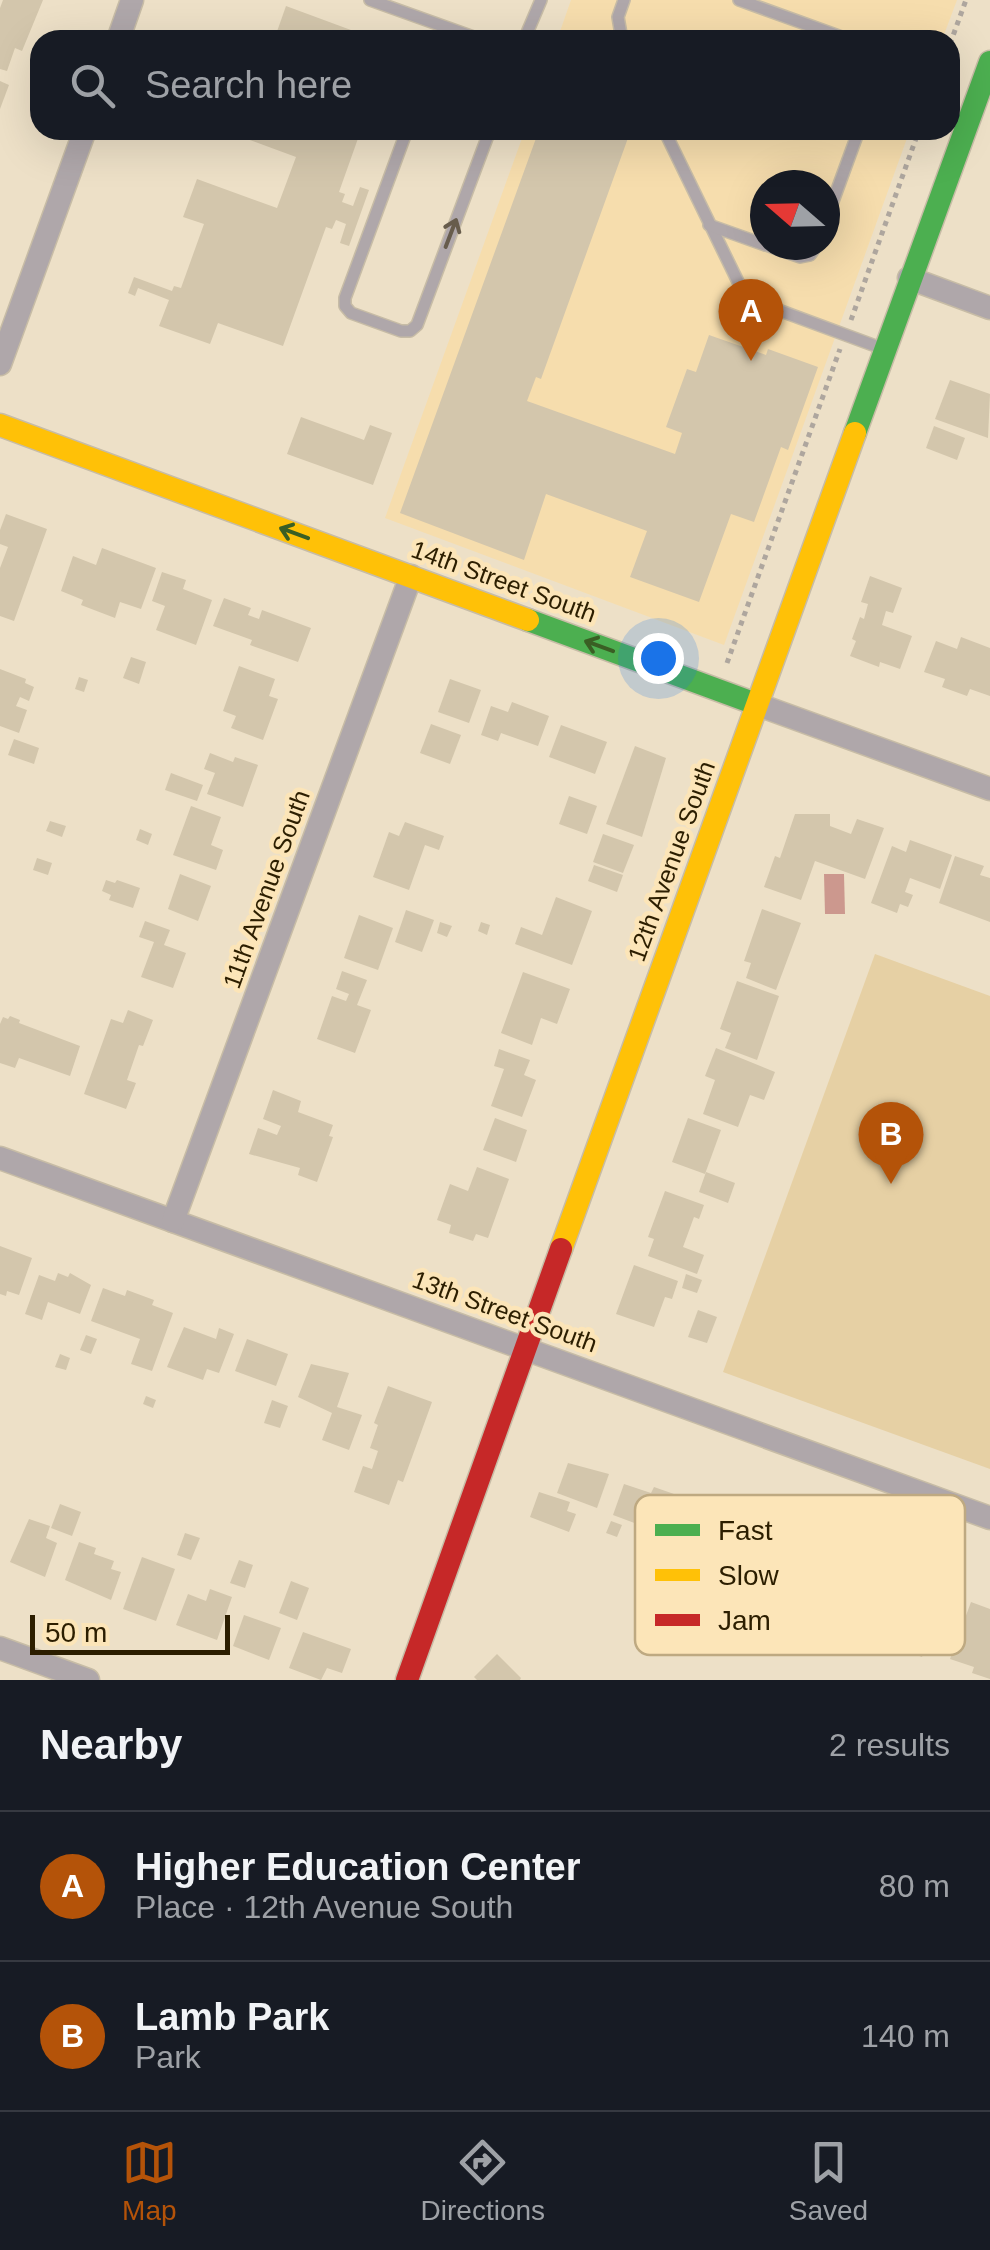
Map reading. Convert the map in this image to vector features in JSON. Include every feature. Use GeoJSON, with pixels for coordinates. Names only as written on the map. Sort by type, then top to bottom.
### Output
{"type":"FeatureCollection","features":[{"type":"Feature","properties":{"kind":"street"},"geometry":{"type":"LineString","coordinates":[[122,30],[132,0]]}},
{"type":"Feature","properties":{"kind":"street","name":"12th Avenue South"},"geometry":{"type":"LineString","coordinates":[[408,1680],[909,278],[990,62]]}},
{"type":"Feature","properties":{"kind":"street"},"geometry":{"type":"LineString","coordinates":[[0,364],[81,140]]}},
{"type":"Feature","properties":{"kind":"street"},"geometry":{"type":"LineString","coordinates":[[909,278],[990,308]]}},
{"type":"Feature","properties":{"kind":"street","name":"14th Street South"},"geometry":{"type":"LineString","coordinates":[[0,425],[990,788]]}},
{"type":"Feature","properties":{"kind":"street","name":"11th Avenue South"},"geometry":{"type":"LineString","coordinates":[[173,1222],[411,576]]}},
{"type":"Feature","properties":{"kind":"street","name":"13th Street South"},"geometry":{"type":"LineString","coordinates":[[0,1158],[927,1495]]}},
{"type":"Feature","properties":{"kind":"street","name":"13th Street South"},"geometry":{"type":"LineString","coordinates":[[965,1509],[990,1518]]}},
{"type":"Feature","properties":{"kind":"street"},"geometry":{"type":"LineString","coordinates":[[0,1648],[88,1680]]}},
{"type":"Feature","properties":{"kind":"lane"},"geometry":{"type":"LineString","coordinates":[[370,0],[454,30]]}},
{"type":"Feature","properties":{"kind":"lane"},"geometry":{"type":"LineString","coordinates":[[528,30],[541,0]]}},
{"type":"Feature","properties":{"kind":"lane"},"geometry":{"type":"LineString","coordinates":[[620,30],[618,17],[624,0]]}},
{"type":"Feature","properties":{"kind":"lane"},"geometry":{"type":"LineString","coordinates":[[738,0],[822,30]]}},
{"type":"Feature","properties":{"kind":"lane"},"geometry":{"type":"LineString","coordinates":[[403,140],[345,298],[351,313],[401,332],[417,325],[486,140]]}},
{"type":"Feature","properties":{"kind":"lane"},"geometry":{"type":"LineString","coordinates":[[669,140],[737,285],[751,300],[885,349]]}},
{"type":"Feature","properties":{"kind":"lane"},"geometry":{"type":"LineString","coordinates":[[840,182],[855,140]]}},
{"type":"Feature","properties":{"kind":"lane"},"geometry":{"type":"LineString","coordinates":[[709,225],[750,239]]}},
{"type":"Feature","properties":{"kind":"path"},"geometry":{"type":"LineString","coordinates":[[955,30],[966,0]]}},
{"type":"Feature","properties":{"kind":"path"},"geometry":{"type":"LineString","coordinates":[[718,690],[915,140]]}},
{"type":"Feature","properties":{"kind":"shaded area"},"geometry":{"type":"Polygon","coordinates":[[[571,0],[957,0],[946,30],[560,30],[571,0]]]}},
{"type":"Feature","properties":{"kind":"shaded area"},"geometry":{"type":"Polygon","coordinates":[[[521,140],[906,140],[724,645],[385,518],[521,140]]]}},
{"type":"Feature","properties":{"kind":"shaded area"},"geometry":{"type":"Polygon","coordinates":[[[824,874],[844,874],[845,914],[825,914],[824,874]]]}},
{"type":"Feature","properties":{"kind":"shaded area"},"geometry":{"type":"Polygon","coordinates":[[[875,954],[990,996],[990,1469],[723,1372],[875,954]]]}},
{"type":"Feature","properties":{"kind":"building"},"geometry":{"type":"Polygon","coordinates":[[[3,0],[43,0],[22,51],[15,48],[7,71],[0,69],[3,0]]]}},
{"type":"Feature","properties":{"kind":"building"},"geometry":{"type":"Polygon","coordinates":[[[286,6],[351,30],[278,30],[286,6]]]}},
{"type":"Feature","properties":{"kind":"building"},"geometry":{"type":"Polygon","coordinates":[[[0,81],[9,85],[0,109],[0,81]]]}},
{"type":"Feature","properties":{"kind":"building"},"geometry":{"type":"Polygon","coordinates":[[[250,140],[357,140],[339,192],[345,194],[342,202],[353,206],[360,187],[369,190],[349,246],[340,243],[346,224],[336,220],[332,229],[326,227],[283,346],[218,323],[210,344],[159,326],[169,300],[138,288],[135,296],[128,293],[134,277],[172,291],[174,286],[181,288],[204,224],[183,217],[197,179],[277,208],[296,157],[250,140]]]}},
{"type":"Feature","properties":{"kind":"building"},"geometry":{"type":"Polygon","coordinates":[[[535,140],[627,140],[541,379],[536,377],[527,401],[675,454],[682,433],[666,427],[687,369],[696,372],[709,335],[766,355],[768,349],[818,367],[788,450],[781,447],[754,522],[731,514],[699,602],[630,577],[647,531],[546,494],[524,560],[400,513],[535,140]]]}},
{"type":"Feature","properties":{"kind":"building"},"geometry":{"type":"Polygon","coordinates":[[[950,380],[990,394],[988,438],[935,419],[950,380]]]}},
{"type":"Feature","properties":{"kind":"building"},"geometry":{"type":"Polygon","coordinates":[[[301,417],[364,440],[370,425],[392,433],[373,485],[287,454],[301,417]]]}},
{"type":"Feature","properties":{"kind":"building"},"geometry":{"type":"Polygon","coordinates":[[[934,426],[965,438],[957,460],[926,448],[934,426]]]}},
{"type":"Feature","properties":{"kind":"building"},"geometry":{"type":"Polygon","coordinates":[[[6,514],[47,529],[14,621],[0,616],[0,568],[8,547],[0,544],[0,530],[6,514]]]}},
{"type":"Feature","properties":{"kind":"building"},"geometry":{"type":"Polygon","coordinates":[[[102,548],[156,568],[141,609],[120,602],[115,618],[81,605],[83,600],[61,591],[73,556],[96,565],[102,548]]]}},
{"type":"Feature","properties":{"kind":"building"},"geometry":{"type":"Polygon","coordinates":[[[162,572],[186,580],[183,589],[212,600],[196,645],[156,630],[165,606],[152,601],[162,572]]]}},
{"type":"Feature","properties":{"kind":"building"},"geometry":{"type":"Polygon","coordinates":[[[870,576],[902,588],[893,613],[886,611],[882,625],[912,636],[900,669],[880,662],[879,667],[850,656],[856,641],[852,639],[868,604],[861,602],[870,576]]]}},
{"type":"Feature","properties":{"kind":"building"},"geometry":{"type":"Polygon","coordinates":[[[224,598],[251,608],[248,615],[259,619],[262,610],[311,628],[298,662],[250,645],[252,640],[213,626],[224,598]]]}},
{"type":"Feature","properties":{"kind":"building"},"geometry":{"type":"Polygon","coordinates":[[[961,637],[990,648],[990,696],[970,689],[967,696],[942,687],[945,679],[924,672],[936,641],[957,649],[961,637]]]}},
{"type":"Feature","properties":{"kind":"building"},"geometry":{"type":"Polygon","coordinates":[[[131,657],[146,662],[139,684],[123,678],[131,657]]]}},
{"type":"Feature","properties":{"kind":"building"},"geometry":{"type":"Polygon","coordinates":[[[239,666],[275,679],[269,696],[278,699],[263,740],[231,728],[236,716],[223,711],[239,666]]]}},
{"type":"Feature","properties":{"kind":"building"},"geometry":{"type":"Polygon","coordinates":[[[0,669],[26,679],[25,683],[34,687],[29,701],[20,697],[16,706],[27,710],[19,733],[0,726],[0,669]]]}},
{"type":"Feature","properties":{"kind":"building"},"geometry":{"type":"Polygon","coordinates":[[[79,677],[88,680],[84,692],[75,689],[79,677]]]}},
{"type":"Feature","properties":{"kind":"building"},"geometry":{"type":"Polygon","coordinates":[[[450,679],[481,690],[469,723],[438,712],[450,679]]]}},
{"type":"Feature","properties":{"kind":"building"},"geometry":{"type":"Polygon","coordinates":[[[512,702],[549,716],[538,746],[501,733],[498,741],[481,735],[491,706],[508,712],[512,702]]]}},
{"type":"Feature","properties":{"kind":"building"},"geometry":{"type":"Polygon","coordinates":[[[431,724],[461,735],[450,764],[420,753],[431,724]]]}},
{"type":"Feature","properties":{"kind":"building"},"geometry":{"type":"Polygon","coordinates":[[[561,725],[607,742],[595,774],[549,757],[561,725]]]}},
{"type":"Feature","properties":{"kind":"building"},"geometry":{"type":"Polygon","coordinates":[[[14,739],[39,748],[34,764],[8,755],[14,739]]]}},
{"type":"Feature","properties":{"kind":"building"},"geometry":{"type":"Polygon","coordinates":[[[635,746],[666,758],[642,837],[606,824],[635,746]]]}},
{"type":"Feature","properties":{"kind":"building"},"geometry":{"type":"Polygon","coordinates":[[[210,753],[233,762],[235,757],[258,765],[243,807],[207,794],[215,773],[204,769],[210,753]]]}},
{"type":"Feature","properties":{"kind":"building"},"geometry":{"type":"Polygon","coordinates":[[[171,773],[203,785],[197,801],[165,790],[171,773]]]}},
{"type":"Feature","properties":{"kind":"building"},"geometry":{"type":"Polygon","coordinates":[[[569,796],[597,806],[587,834],[559,824],[569,796]]]}},
{"type":"Feature","properties":{"kind":"building"},"geometry":{"type":"Polygon","coordinates":[[[191,806],[221,817],[211,845],[223,850],[216,870],[173,855],[191,806]]]}},
{"type":"Feature","properties":{"kind":"building"},"geometry":{"type":"Polygon","coordinates":[[[795,814],[830,814],[830,826],[851,834],[857,819],[884,828],[865,879],[815,861],[801,900],[764,887],[775,856],[780,858],[795,814]]]}},
{"type":"Feature","properties":{"kind":"building"},"geometry":{"type":"Polygon","coordinates":[[[50,821],[66,826],[62,837],[46,831],[50,821]]]}},
{"type":"Feature","properties":{"kind":"building"},"geometry":{"type":"Polygon","coordinates":[[[405,822],[444,836],[439,850],[425,845],[409,890],[373,877],[389,832],[399,836],[405,822]]]}},
{"type":"Feature","properties":{"kind":"building"},"geometry":{"type":"Polygon","coordinates":[[[140,829],[152,834],[148,845],[136,840],[140,829]]]}},
{"type":"Feature","properties":{"kind":"building"},"geometry":{"type":"Polygon","coordinates":[[[603,834],[634,845],[623,873],[593,862],[603,834]]]}},
{"type":"Feature","properties":{"kind":"building"},"geometry":{"type":"Polygon","coordinates":[[[910,840],[952,855],[940,889],[910,878],[905,892],[913,895],[908,907],[900,904],[897,913],[871,903],[892,846],[906,852],[910,840]]]}},
{"type":"Feature","properties":{"kind":"building"},"geometry":{"type":"Polygon","coordinates":[[[955,856],[984,866],[980,875],[990,878],[990,922],[939,903],[955,856]]]}},
{"type":"Feature","properties":{"kind":"building"},"geometry":{"type":"Polygon","coordinates":[[[37,858],[52,863],[48,875],[33,870],[37,858]]]}},
{"type":"Feature","properties":{"kind":"building"},"geometry":{"type":"Polygon","coordinates":[[[594,865],[623,875],[617,892],[588,881],[594,865]]]}},
{"type":"Feature","properties":{"kind":"building"},"geometry":{"type":"Polygon","coordinates":[[[180,874],[211,886],[198,921],[168,909],[180,874]]]}},
{"type":"Feature","properties":{"kind":"building"},"geometry":{"type":"Polygon","coordinates":[[[106,880],[140,888],[133,908],[109,900],[111,895],[102,891],[106,880]]]}},
{"type":"Feature","properties":{"kind":"building"},"geometry":{"type":"Polygon","coordinates":[[[556,897],[592,911],[572,965],[515,944],[521,927],[542,935],[556,897]]]}},
{"type":"Feature","properties":{"kind":"building"},"geometry":{"type":"Polygon","coordinates":[[[762,909],[801,923],[776,990],[746,978],[751,963],[744,961],[762,909]]]}},
{"type":"Feature","properties":{"kind":"building"},"geometry":{"type":"Polygon","coordinates":[[[406,910],[434,920],[422,952],[395,942],[406,910]]]}},
{"type":"Feature","properties":{"kind":"building"},"geometry":{"type":"Polygon","coordinates":[[[359,915],[393,928],[378,970],[344,958],[359,915]]]}},
{"type":"Feature","properties":{"kind":"building"},"geometry":{"type":"Polygon","coordinates":[[[145,921],[170,930],[164,945],[186,953],[173,988],[141,977],[154,942],[139,937],[145,921]]]}},
{"type":"Feature","properties":{"kind":"building"},"geometry":{"type":"Polygon","coordinates":[[[440,922],[452,926],[447,937],[437,933],[440,922]]]}},
{"type":"Feature","properties":{"kind":"building"},"geometry":{"type":"Polygon","coordinates":[[[481,922],[490,925],[487,935],[478,931],[481,922]]]}},
{"type":"Feature","properties":{"kind":"building"},"geometry":{"type":"Polygon","coordinates":[[[342,971],[367,980],[357,1005],[371,1010],[355,1053],[317,1039],[332,996],[346,1001],[349,994],[336,989],[342,971]]]}},
{"type":"Feature","properties":{"kind":"building"},"geometry":{"type":"Polygon","coordinates":[[[523,972],[570,989],[557,1024],[541,1018],[532,1045],[501,1033],[523,972]]]}},
{"type":"Feature","properties":{"kind":"building"},"geometry":{"type":"Polygon","coordinates":[[[737,981],[779,996],[757,1060],[725,1048],[731,1033],[720,1029],[737,981]]]}},
{"type":"Feature","properties":{"kind":"building"},"geometry":{"type":"Polygon","coordinates":[[[128,1010],[153,1020],[127,1080],[136,1083],[126,1109],[84,1094],[111,1019],[123,1023],[128,1010]]]}},
{"type":"Feature","properties":{"kind":"building"},"geometry":{"type":"Polygon","coordinates":[[[10,1016],[80,1046],[70,1076],[19,1058],[15,1068],[0,1063],[0,1024],[3,1017],[10,1016]]]}},
{"type":"Feature","properties":{"kind":"building"},"geometry":{"type":"Polygon","coordinates":[[[716,1048],[775,1072],[764,1100],[750,1095],[738,1127],[703,1114],[715,1080],[705,1076],[716,1048]]]}},
{"type":"Feature","properties":{"kind":"building"},"geometry":{"type":"Polygon","coordinates":[[[499,1049],[530,1060],[524,1075],[536,1080],[522,1117],[491,1106],[504,1069],[494,1066],[499,1049]]]}},
{"type":"Feature","properties":{"kind":"building"},"geometry":{"type":"Polygon","coordinates":[[[273,1090],[301,1101],[298,1112],[333,1125],[329,1136],[333,1137],[317,1182],[298,1175],[300,1168],[249,1154],[258,1128],[277,1135],[281,1126],[263,1119],[273,1090]]]}},
{"type":"Feature","properties":{"kind":"building"},"geometry":{"type":"Polygon","coordinates":[[[495,1118],[527,1130],[516,1162],[483,1150],[495,1118]]]}},
{"type":"Feature","properties":{"kind":"building"},"geometry":{"type":"Polygon","coordinates":[[[688,1118],[721,1130],[705,1174],[672,1162],[688,1118]]]}},
{"type":"Feature","properties":{"kind":"building"},"geometry":{"type":"Polygon","coordinates":[[[477,1167],[509,1179],[488,1238],[476,1234],[473,1241],[449,1233],[451,1225],[437,1220],[450,1184],[468,1191],[477,1167]]]}},
{"type":"Feature","properties":{"kind":"building"},"geometry":{"type":"Polygon","coordinates":[[[706,1172],[735,1183],[728,1203],[699,1192],[706,1172]]]}},
{"type":"Feature","properties":{"kind":"building"},"geometry":{"type":"Polygon","coordinates":[[[665,1191],[704,1205],[699,1219],[694,1217],[683,1247],[704,1255],[697,1274],[648,1256],[654,1239],[648,1237],[665,1191]]]}},
{"type":"Feature","properties":{"kind":"building"},"geometry":{"type":"Polygon","coordinates":[[[0,1246],[32,1258],[19,1295],[7,1291],[6,1296],[0,1294],[0,1246]]]}},
{"type":"Feature","properties":{"kind":"building"},"geometry":{"type":"Polygon","coordinates":[[[634,1265],[678,1281],[672,1299],[665,1297],[654,1327],[616,1314],[634,1265]]]}},
{"type":"Feature","properties":{"kind":"building"},"geometry":{"type":"Polygon","coordinates":[[[58,1273],[68,1277],[70,1273],[91,1285],[80,1314],[48,1302],[42,1320],[25,1314],[39,1275],[55,1281],[58,1273]]]}},
{"type":"Feature","properties":{"kind":"building"},"geometry":{"type":"Polygon","coordinates":[[[686,1274],[702,1280],[697,1293],[682,1288],[686,1274]]]}},
{"type":"Feature","properties":{"kind":"building"},"geometry":{"type":"Polygon","coordinates":[[[103,1288],[125,1296],[127,1290],[154,1300],[152,1305],[173,1313],[152,1371],[131,1364],[140,1339],[91,1321],[103,1288]]]}},
{"type":"Feature","properties":{"kind":"building"},"geometry":{"type":"Polygon","coordinates":[[[698,1310],[717,1317],[707,1343],[688,1337],[698,1310]]]}},
{"type":"Feature","properties":{"kind":"building"},"geometry":{"type":"Polygon","coordinates":[[[184,1327],[216,1339],[219,1328],[234,1334],[219,1373],[207,1369],[203,1380],[167,1367],[184,1327]]]}},
{"type":"Feature","properties":{"kind":"building"},"geometry":{"type":"Polygon","coordinates":[[[86,1335],[97,1339],[91,1354],[80,1350],[86,1335]]]}},
{"type":"Feature","properties":{"kind":"building"},"geometry":{"type":"Polygon","coordinates":[[[247,1339],[288,1354],[276,1386],[235,1371],[247,1339]]]}},
{"type":"Feature","properties":{"kind":"building"},"geometry":{"type":"Polygon","coordinates":[[[60,1354],[70,1358],[66,1370],[55,1367],[60,1354]]]}},
{"type":"Feature","properties":{"kind":"building"},"geometry":{"type":"Polygon","coordinates":[[[311,1364],[349,1373],[337,1407],[362,1415],[349,1450],[322,1440],[332,1413],[298,1397],[311,1364]]]}},
{"type":"Feature","properties":{"kind":"building"},"geometry":{"type":"Polygon","coordinates":[[[388,1386],[432,1402],[403,1482],[398,1480],[389,1505],[354,1492],[363,1466],[372,1469],[378,1451],[370,1448],[378,1425],[374,1423],[388,1386]]]}},
{"type":"Feature","properties":{"kind":"building"},"geometry":{"type":"Polygon","coordinates":[[[146,1396],[156,1400],[153,1408],[143,1404],[146,1396]]]}},
{"type":"Feature","properties":{"kind":"building"},"geometry":{"type":"Polygon","coordinates":[[[272,1400],[288,1406],[280,1428],[264,1423],[272,1400]]]}},
{"type":"Feature","properties":{"kind":"building"},"geometry":{"type":"Polygon","coordinates":[[[568,1463],[609,1474],[597,1508],[557,1493],[568,1463]]]}},
{"type":"Feature","properties":{"kind":"building"},"geometry":{"type":"Polygon","coordinates":[[[624,1484],[651,1493],[654,1487],[677,1495],[635,1495],[635,1523],[613,1515],[624,1484]]]}},
{"type":"Feature","properties":{"kind":"building"},"geometry":{"type":"Polygon","coordinates":[[[539,1492],[570,1502],[567,1511],[576,1514],[569,1532],[530,1517],[539,1492]]]}},
{"type":"Feature","properties":{"kind":"building"},"geometry":{"type":"Polygon","coordinates":[[[60,1504],[81,1512],[72,1536],[51,1528],[60,1504]]]}},
{"type":"Feature","properties":{"kind":"building"},"geometry":{"type":"Polygon","coordinates":[[[29,1519],[50,1526],[46,1538],[57,1543],[45,1577],[10,1562],[29,1519]]]}},
{"type":"Feature","properties":{"kind":"building"},"geometry":{"type":"Polygon","coordinates":[[[611,1521],[622,1525],[617,1537],[606,1533],[611,1521]]]}},
{"type":"Feature","properties":{"kind":"building"},"geometry":{"type":"Polygon","coordinates":[[[185,1533],[200,1538],[191,1560],[177,1555],[185,1533]]]}},
{"type":"Feature","properties":{"kind":"building"},"geometry":{"type":"Polygon","coordinates":[[[79,1542],[96,1548],[94,1554],[114,1561],[111,1569],[121,1572],[111,1600],[65,1580],[79,1542]]]}},
{"type":"Feature","properties":{"kind":"building"},"geometry":{"type":"Polygon","coordinates":[[[142,1557],[175,1569],[156,1621],[123,1609],[142,1557]]]}},
{"type":"Feature","properties":{"kind":"building"},"geometry":{"type":"Polygon","coordinates":[[[239,1560],[253,1565],[245,1588],[230,1583],[239,1560]]]}},
{"type":"Feature","properties":{"kind":"building"},"geometry":{"type":"Polygon","coordinates":[[[291,1581],[309,1588],[297,1620],[279,1613],[291,1581]]]}},
{"type":"Feature","properties":{"kind":"building"},"geometry":{"type":"Polygon","coordinates":[[[210,1589],[232,1597],[217,1640],[176,1625],[188,1594],[206,1601],[210,1589]]]}},
{"type":"Feature","properties":{"kind":"building"},"geometry":{"type":"Polygon","coordinates":[[[971,1602],[990,1609],[990,1679],[972,1673],[974,1667],[950,1659],[951,1655],[965,1655],[965,1618],[971,1602]]]}},
{"type":"Feature","properties":{"kind":"building"},"geometry":{"type":"Polygon","coordinates":[[[244,1615],[281,1628],[269,1660],[233,1646],[244,1615]]]}},
{"type":"Feature","properties":{"kind":"building"},"geometry":{"type":"Polygon","coordinates":[[[303,1632],[351,1649],[342,1673],[327,1668],[321,1680],[289,1668],[303,1632]]]}},
{"type":"Feature","properties":{"kind":"building"},"geometry":{"type":"Polygon","coordinates":[[[497,1654],[521,1678],[520,1680],[474,1677],[497,1654]]]}},
{"type":"Feature","properties":{"kind":"traffic: fast"},"geometry":{"type":"LineString","coordinates":[[855,433],[990,62]]}},
{"type":"Feature","properties":{"kind":"traffic: fast"},"geometry":{"type":"LineString","coordinates":[[528,620],[756,704]]}},
{"type":"Feature","properties":{"kind":"traffic: slow"},"geometry":{"type":"LineString","coordinates":[[0,425],[528,620]]}},
{"type":"Feature","properties":{"kind":"traffic: slow"},"geometry":{"type":"LineString","coordinates":[[561,1249],[855,433]]}},
{"type":"Feature","properties":{"kind":"traffic: jam"},"geometry":{"type":"LineString","coordinates":[[407,1680],[561,1249]]}},
{"type":"Feature","properties":{"kind":"place","name":"Higher Education Center"},"geometry":{"type":"Point","coordinates":[751,361]}},
{"type":"Feature","properties":{"kind":"place","name":"Lamb Park"},"geometry":{"type":"Point","coordinates":[891,1184]}}]}
